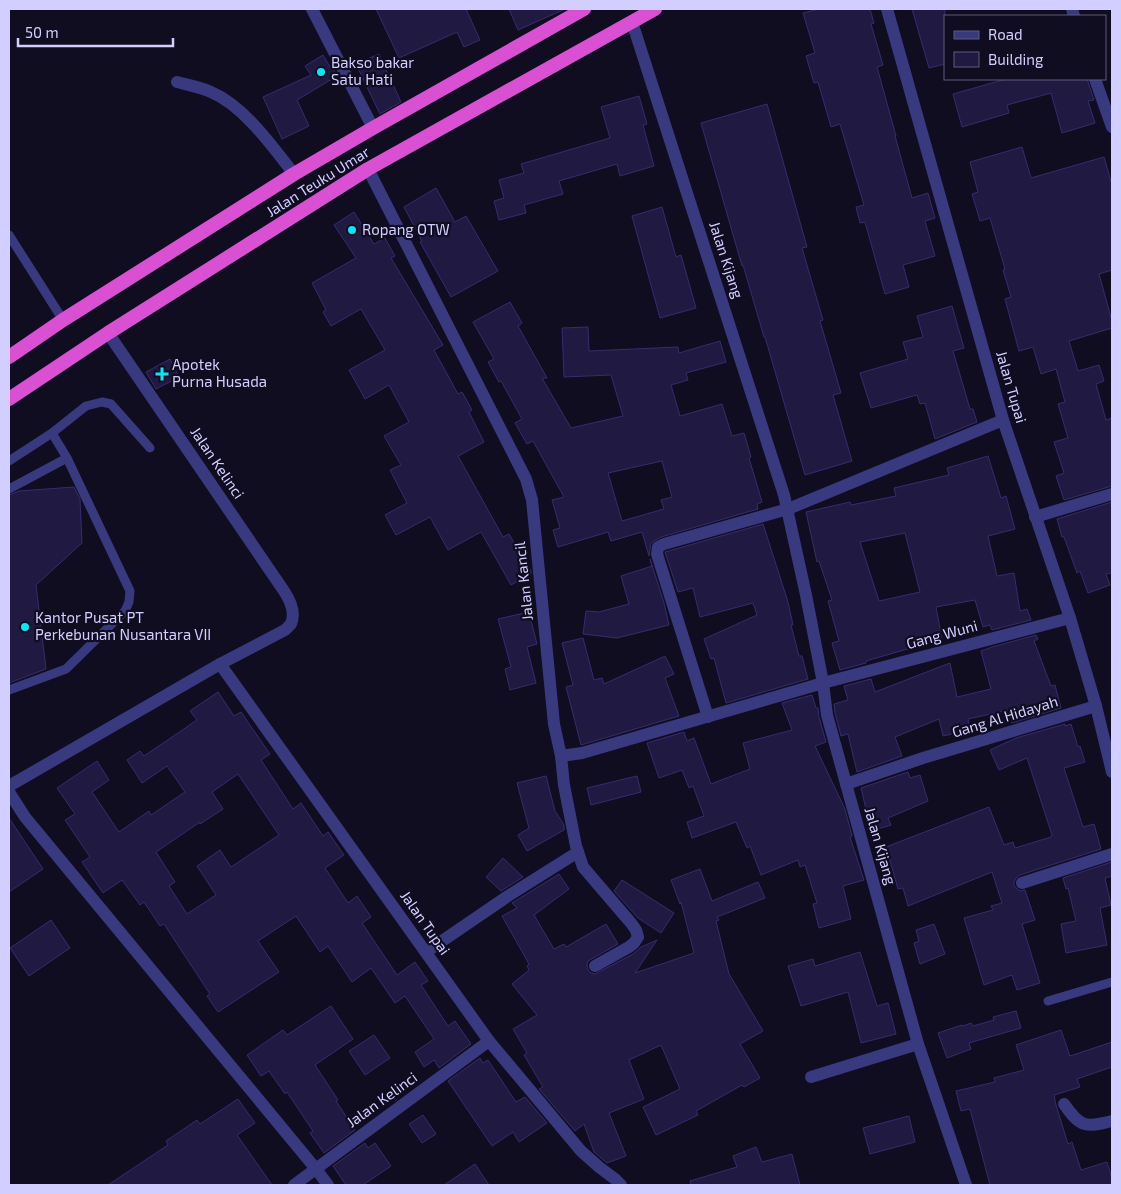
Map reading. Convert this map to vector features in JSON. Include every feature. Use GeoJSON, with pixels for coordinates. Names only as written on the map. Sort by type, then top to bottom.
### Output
{"type":"FeatureCollection","features":[{"type":"Feature","properties":{"kind":"highway","name":"Jalan Teuku Umar"},"geometry":{"type":"LineString","coordinates":[[9,357],[63,320],[294,174],[584,9]]}},
{"type":"Feature","properties":{"kind":"highway","name":"Jalan Teuku Umar"},"geometry":{"type":"LineString","coordinates":[[9,399],[108,333],[368,169],[654,9]]}},
{"type":"Feature","properties":{"kind":"street"},"geometry":{"type":"LineString","coordinates":[[312,9],[373,128]]}},
{"type":"Feature","properties":{"kind":"street","name":"Jalan Tupai"},"geometry":{"type":"LineString","coordinates":[[887,9],[1003,420],[1070,618],[1112,766]]}},
{"type":"Feature","properties":{"kind":"street","name":"Jalan Kijang"},"geometry":{"type":"LineString","coordinates":[[632,22],[784,494],[806,594],[827,715],[918,1044],[966,1185]]}},
{"type":"Feature","properties":{"kind":"street"},"geometry":{"type":"LineString","coordinates":[[1095,80],[1112,127]]}},
{"type":"Feature","properties":{"kind":"street"},"geometry":{"type":"LineString","coordinates":[[177,82],[212,92],[232,105],[254,124],[294,174]]}},
{"type":"Feature","properties":{"kind":"street","name":"Jalan Kancil"},"geometry":{"type":"LineString","coordinates":[[368,169],[526,479],[532,500],[554,724],[578,852],[583,867],[632,923],[638,937],[634,943],[595,966]]}},
{"type":"Feature","properties":{"kind":"street","name":"Jalan Kelinci"},"geometry":{"type":"LineString","coordinates":[[108,333],[291,601],[293,613],[290,624],[284,630],[220,664]]}},
{"type":"Feature","properties":{"kind":"street"},"geometry":{"type":"LineString","coordinates":[[708,717],[657,554],[658,547],[788,509],[1003,420]]}},
{"type":"Feature","properties":{"kind":"street"},"geometry":{"type":"LineString","coordinates":[[1035,517],[1112,494]]}},
{"type":"Feature","properties":{"kind":"street","name":"Gang Wuni"},"geometry":{"type":"LineString","coordinates":[[822,683],[1070,618]]}},
{"type":"Feature","properties":{"kind":"street"},"geometry":{"type":"LineString","coordinates":[[9,786],[220,664]]}},
{"type":"Feature","properties":{"kind":"street","name":"Jalan Tupai"},"geometry":{"type":"LineString","coordinates":[[220,664],[489,1041],[582,1151],[621,1185]]}},
{"type":"Feature","properties":{"kind":"street"},"geometry":{"type":"LineString","coordinates":[[561,756],[582,753],[822,683]]}},
{"type":"Feature","properties":{"kind":"street","name":"Gang Al Hidayah"},"geometry":{"type":"LineString","coordinates":[[846,784],[923,758],[1096,706]]}},
{"type":"Feature","properties":{"kind":"street"},"geometry":{"type":"LineString","coordinates":[[9,792],[26,817],[316,1168],[328,1185]]}},
{"type":"Feature","properties":{"kind":"street"},"geometry":{"type":"LineString","coordinates":[[426,952],[508,896],[578,852]]}},
{"type":"Feature","properties":{"kind":"street"},"geometry":{"type":"LineString","coordinates":[[1022,883],[1112,854]]}},
{"type":"Feature","properties":{"kind":"street","name":"Jalan Kelinci"},"geometry":{"type":"LineString","coordinates":[[294,1185],[489,1041]]}},
{"type":"Feature","properties":{"kind":"street"},"geometry":{"type":"LineString","coordinates":[[811,1077],[918,1044]]}},
{"type":"Feature","properties":{"kind":"street"},"geometry":{"type":"LineString","coordinates":[[1064,1104],[1076,1121],[1083,1124],[1097,1125],[1112,1121]]}},
{"type":"Feature","properties":{"kind":"lane"},"geometry":{"type":"LineString","coordinates":[[9,234],[63,320]]}},
{"type":"Feature","properties":{"kind":"lane"},"geometry":{"type":"LineString","coordinates":[[9,460],[52,432],[86,406],[102,402],[111,404],[150,448]]}},
{"type":"Feature","properties":{"kind":"lane"},"geometry":{"type":"LineString","coordinates":[[9,690],[66,669],[125,611],[129,602],[130,591],[67,458],[52,432]]}},
{"type":"Feature","properties":{"kind":"lane"},"geometry":{"type":"LineString","coordinates":[[9,489],[67,458]]}},
{"type":"Feature","properties":{"kind":"lane"},"geometry":{"type":"LineString","coordinates":[[1048,1000],[1112,982]]}},
{"type":"Feature","properties":{"kind":"building"},"geometry":{"type":"Polygon","coordinates":[[[376,9],[466,9],[480,40],[464,47],[457,32],[399,58],[376,9]]]}},
{"type":"Feature","properties":{"kind":"building"},"geometry":{"type":"Polygon","coordinates":[[[509,9],[565,9],[518,30],[509,9]]]}},
{"type":"Feature","properties":{"kind":"building"},"geometry":{"type":"Polygon","coordinates":[[[819,9],[870,9],[874,23],[871,24],[883,65],[877,67],[912,198],[928,193],[935,218],[925,221],[935,256],[903,265],[909,287],[885,294],[865,222],[860,223],[856,207],[864,205],[840,124],[831,127],[818,82],[814,83],[806,56],[815,53],[803,13],[819,9]]]}},
{"type":"Feature","properties":{"kind":"building"},"geometry":{"type":"Polygon","coordinates":[[[912,9],[945,9],[944,64],[929,68],[912,9]]]}},
{"type":"Feature","properties":{"kind":"building"},"geometry":{"type":"Polygon","coordinates":[[[379,54],[401,102],[380,114],[356,64],[379,54]]]}},
{"type":"Feature","properties":{"kind":"building"},"geometry":{"type":"Polygon","coordinates":[[[323,55],[337,76],[297,100],[309,126],[282,139],[263,97],[311,75],[305,66],[323,55]]]}},
{"type":"Feature","properties":{"kind":"building"},"geometry":{"type":"Polygon","coordinates":[[[1002,80],[1087,80],[1094,100],[1088,101],[1095,123],[1062,133],[1051,93],[1007,105],[1009,113],[962,127],[953,94],[1002,80]]]}},
{"type":"Feature","properties":{"kind":"building"},"geometry":{"type":"Polygon","coordinates":[[[639,96],[647,124],[643,125],[654,166],[620,176],[617,164],[559,181],[563,194],[524,205],[526,213],[499,220],[494,201],[504,198],[499,180],[524,173],[521,164],[610,138],[601,107],[639,96]]]}},
{"type":"Feature","properties":{"kind":"building"},"geometry":{"type":"Polygon","coordinates":[[[767,104],[807,247],[802,248],[823,320],[820,321],[841,393],[833,395],[852,461],[805,475],[701,123],[767,104]]]}},
{"type":"Feature","properties":{"kind":"building"},"geometry":{"type":"Polygon","coordinates":[[[1022,147],[1031,178],[1104,157],[1112,185],[1112,270],[1099,274],[1112,321],[1112,328],[1069,341],[1078,371],[1099,365],[1104,381],[1096,384],[1106,420],[1112,418],[1112,486],[1064,500],[1056,476],[1064,473],[1054,442],[1068,438],[1058,404],[1065,402],[1056,369],[1041,374],[1033,347],[1019,351],[1005,299],[1011,297],[1003,270],[1005,269],[990,218],[980,221],[972,194],[978,192],[970,162],[1022,147]]]}},
{"type":"Feature","properties":{"kind":"building"},"geometry":{"type":"Polygon","coordinates":[[[436,188],[455,222],[466,216],[498,271],[451,297],[420,242],[422,241],[404,207],[436,188]]]}},
{"type":"Feature","properties":{"kind":"building"},"geometry":{"type":"Polygon","coordinates":[[[662,207],[676,257],[681,255],[696,308],[660,318],[632,216],[662,207]]]}},
{"type":"Feature","properties":{"kind":"building"},"geometry":{"type":"Polygon","coordinates":[[[354,212],[374,244],[385,238],[395,256],[391,258],[443,345],[434,350],[458,394],[462,392],[472,410],[469,412],[484,442],[458,456],[503,537],[509,534],[531,571],[531,574],[511,585],[481,532],[448,550],[430,517],[396,535],[385,515],[407,503],[390,470],[401,465],[384,436],[409,422],[389,385],[365,399],[349,370],[385,350],[361,309],[331,326],[323,312],[326,310],[312,283],[356,258],[334,225],[354,212]]]}},
{"type":"Feature","properties":{"kind":"building"},"geometry":{"type":"Polygon","coordinates":[[[510,302],[522,323],[518,326],[547,378],[542,378],[571,428],[623,416],[611,375],[564,377],[562,328],[588,327],[589,351],[678,347],[679,353],[720,341],[726,362],[686,373],[688,380],[671,385],[680,416],[722,404],[732,436],[744,433],[762,502],[757,504],[758,509],[661,537],[651,543],[649,556],[642,532],[611,541],[608,532],[558,547],[553,530],[560,528],[552,500],[564,497],[533,441],[527,444],[515,423],[522,419],[488,362],[494,359],[473,322],[510,302]],[[662,461],[608,473],[622,521],[664,509],[661,500],[672,497],[662,461]]]}},
{"type":"Feature","properties":{"kind":"building"},"geometry":{"type":"Polygon","coordinates":[[[952,306],[964,348],[953,351],[970,409],[973,409],[977,422],[935,439],[925,403],[920,404],[917,395],[871,408],[860,373],[908,359],[903,342],[923,337],[917,316],[952,306]]]}},
{"type":"Feature","properties":{"kind":"building","name":"Apotek Purna Husada"},"geometry":{"type":"Polygon","coordinates":[[[170,359],[179,377],[156,389],[146,372],[170,359]]]}},
{"type":"Feature","properties":{"kind":"building"},"geometry":{"type":"Polygon","coordinates":[[[988,456],[1001,498],[1006,496],[1015,529],[988,536],[997,576],[1014,573],[1020,611],[1027,609],[1031,620],[992,630],[990,625],[983,627],[975,600],[936,607],[942,639],[840,670],[832,643],[839,641],[828,601],[832,600],[819,561],[817,562],[806,512],[850,502],[851,505],[896,496],[894,488],[949,475],[947,468],[988,456]],[[905,533],[860,542],[879,601],[920,592],[905,533]]]}},
{"type":"Feature","properties":{"kind":"building","name":"Kantor Pusat PT Perkebunan Nusantara VII"},"geometry":{"type":"Polygon","coordinates":[[[74,487],[80,499],[82,543],[36,585],[46,669],[9,683],[9,495],[19,491],[74,487]]]}},
{"type":"Feature","properties":{"kind":"building"},"geometry":{"type":"Polygon","coordinates":[[[1112,502],[1112,573],[1106,574],[1110,585],[1088,593],[1080,571],[1077,573],[1064,537],[1062,537],[1057,519],[1112,502]]]}},
{"type":"Feature","properties":{"kind":"building"},"geometry":{"type":"Polygon","coordinates":[[[763,524],[788,602],[793,625],[791,625],[799,656],[802,656],[808,679],[726,703],[714,658],[711,659],[704,639],[757,615],[753,603],[700,617],[693,588],[678,592],[665,552],[763,524]]]}},
{"type":"Feature","properties":{"kind":"building"},"geometry":{"type":"Polygon","coordinates":[[[650,559],[669,625],[617,638],[583,634],[586,611],[599,612],[629,604],[621,576],[652,566],[650,559]]]}},
{"type":"Feature","properties":{"kind":"building"},"geometry":{"type":"Polygon","coordinates":[[[529,612],[537,644],[527,647],[536,683],[510,690],[505,669],[511,667],[498,619],[529,612]]]}},
{"type":"Feature","properties":{"kind":"building"},"geometry":{"type":"Polygon","coordinates":[[[1036,635],[1038,639],[1034,641],[1051,686],[1055,685],[1061,708],[1012,723],[1009,710],[968,719],[970,730],[943,736],[939,719],[895,737],[902,756],[857,772],[848,734],[841,736],[835,713],[834,704],[848,700],[844,686],[871,679],[875,692],[950,663],[957,697],[991,689],[981,651],[1036,635]]]}},
{"type":"Feature","properties":{"kind":"building"},"geometry":{"type":"Polygon","coordinates":[[[583,638],[594,680],[602,678],[604,684],[665,656],[674,674],[665,678],[679,716],[581,745],[566,687],[573,685],[562,643],[583,638]]]}},
{"type":"Feature","properties":{"kind":"building"},"geometry":{"type":"Polygon","coordinates":[[[218,692],[234,716],[241,712],[270,754],[261,760],[293,809],[301,803],[323,836],[328,832],[344,855],[325,868],[348,903],[357,896],[371,917],[362,923],[397,975],[415,962],[428,981],[421,985],[448,1026],[455,1021],[471,1044],[439,1068],[434,1060],[424,1067],[415,1052],[434,1039],[405,996],[395,1003],[371,968],[352,982],[328,946],[320,952],[296,916],[258,941],[279,972],[218,1012],[207,996],[210,994],[164,924],[160,926],[144,902],[140,905],[122,880],[103,893],[82,862],[90,857],[65,820],[75,814],[57,788],[97,761],[109,780],[92,792],[119,832],[149,811],[151,815],[185,792],[167,766],[142,783],[127,760],[140,751],[144,756],[197,720],[190,711],[218,692]],[[238,774],[212,792],[223,809],[156,852],[175,882],[169,886],[187,914],[216,895],[197,866],[220,850],[231,867],[279,835],[238,774]]]}},
{"type":"Feature","properties":{"kind":"building"},"geometry":{"type":"Polygon","coordinates":[[[812,695],[816,708],[818,708],[826,742],[815,746],[845,809],[852,836],[850,837],[864,880],[843,886],[851,919],[819,928],[813,904],[817,903],[805,865],[800,867],[798,860],[761,875],[750,846],[747,848],[736,822],[692,838],[687,822],[704,816],[693,786],[689,788],[682,770],[659,778],[647,743],[684,732],[687,741],[694,738],[711,784],[750,769],[743,743],[792,730],[782,703],[812,695]]]}},
{"type":"Feature","properties":{"kind":"building"},"geometry":{"type":"Polygon","coordinates":[[[1065,724],[1065,726],[1071,724],[1085,762],[1064,768],[1083,827],[1094,824],[1101,849],[1020,875],[1016,878],[1014,886],[1020,891],[1025,890],[1035,920],[1022,924],[1040,983],[1017,990],[1012,975],[984,985],[964,918],[993,910],[991,906],[1002,903],[992,872],[908,906],[903,888],[898,889],[886,847],[989,807],[1004,845],[1013,842],[1015,848],[1051,837],[1052,835],[1027,758],[999,770],[990,750],[1016,738],[1065,724]]]}},
{"type":"Feature","properties":{"kind":"building"},"geometry":{"type":"Polygon","coordinates":[[[908,772],[910,778],[920,775],[928,801],[888,818],[891,825],[871,831],[861,788],[908,772]]]}},
{"type":"Feature","properties":{"kind":"building"},"geometry":{"type":"Polygon","coordinates":[[[546,776],[555,811],[564,825],[564,830],[527,851],[518,835],[529,828],[517,783],[546,776]]]}},
{"type":"Feature","properties":{"kind":"building"},"geometry":{"type":"Polygon","coordinates":[[[637,776],[641,792],[591,805],[587,788],[637,776]]]}},
{"type":"Feature","properties":{"kind":"building"},"geometry":{"type":"Polygon","coordinates":[[[9,818],[43,869],[9,892],[9,818]]]}},
{"type":"Feature","properties":{"kind":"building"},"geometry":{"type":"Polygon","coordinates":[[[503,858],[523,877],[501,891],[486,877],[503,858]]]}},
{"type":"Feature","properties":{"kind":"building"},"geometry":{"type":"Polygon","coordinates":[[[1112,862],[1112,876],[1105,878],[1111,905],[1100,908],[1107,945],[1066,953],[1061,924],[1076,921],[1068,888],[1066,889],[1063,878],[1112,862]]]}},
{"type":"Feature","properties":{"kind":"building"},"geometry":{"type":"Polygon","coordinates":[[[700,869],[712,901],[758,882],[765,898],[717,917],[719,920],[716,921],[729,974],[763,1031],[740,1044],[760,1078],[744,1087],[742,1085],[696,1111],[698,1115],[656,1135],[643,1107],[680,1089],[661,1045],[629,1060],[644,1099],[609,1113],[626,1156],[607,1163],[594,1152],[584,1124],[575,1131],[539,1089],[543,1087],[524,1055],[527,1053],[513,1029],[537,1015],[512,984],[529,970],[527,966],[529,964],[502,916],[517,908],[512,903],[559,874],[569,889],[534,915],[554,949],[564,944],[566,947],[606,924],[618,944],[588,961],[588,970],[595,974],[633,954],[641,947],[657,940],[635,973],[694,953],[681,902],[680,904],[671,880],[700,869]]]}},
{"type":"Feature","properties":{"kind":"building"},"geometry":{"type":"Polygon","coordinates":[[[622,880],[674,913],[661,933],[638,918],[614,891],[622,880]]]}},
{"type":"Feature","properties":{"kind":"building"},"geometry":{"type":"Polygon","coordinates":[[[51,920],[70,948],[29,976],[10,948],[51,920]]]}},
{"type":"Feature","properties":{"kind":"building"},"geometry":{"type":"Polygon","coordinates":[[[934,924],[945,954],[920,964],[914,943],[919,941],[916,930],[934,924]]]}},
{"type":"Feature","properties":{"kind":"building"},"geometry":{"type":"Polygon","coordinates":[[[860,952],[877,1006],[888,1003],[896,1034],[861,1043],[848,992],[801,1006],[788,966],[813,959],[815,966],[860,952]]]}},
{"type":"Feature","properties":{"kind":"building"},"geometry":{"type":"Polygon","coordinates":[[[331,1006],[353,1039],[315,1065],[355,1130],[324,1153],[310,1133],[313,1131],[287,1092],[285,1094],[269,1071],[261,1076],[247,1055],[283,1030],[287,1035],[331,1006]]]}},
{"type":"Feature","properties":{"kind":"building"},"geometry":{"type":"Polygon","coordinates":[[[1016,1011],[1021,1028],[969,1043],[971,1049],[947,1058],[938,1033],[971,1023],[973,1026],[994,1020],[993,1017],[1016,1011]]]}},
{"type":"Feature","properties":{"kind":"building"},"geometry":{"type":"Polygon","coordinates":[[[1061,1030],[1070,1056],[1112,1042],[1112,1067],[1077,1079],[1080,1087],[1054,1095],[1068,1144],[1072,1142],[1081,1170],[1107,1162],[1112,1185],[990,1185],[970,1109],[961,1111],[956,1091],[995,1082],[994,1078],[1024,1070],[1016,1045],[1061,1030]]]}},
{"type":"Feature","properties":{"kind":"building"},"geometry":{"type":"Polygon","coordinates":[[[374,1035],[390,1058],[365,1075],[349,1051],[374,1035]]]}},
{"type":"Feature","properties":{"kind":"building"},"geometry":{"type":"Polygon","coordinates":[[[480,1058],[483,1063],[488,1060],[516,1102],[525,1097],[547,1123],[519,1142],[513,1132],[492,1146],[448,1081],[480,1058]]]}},
{"type":"Feature","properties":{"kind":"building"},"geometry":{"type":"Polygon","coordinates":[[[238,1099],[255,1123],[237,1135],[272,1185],[108,1185],[168,1145],[166,1141],[197,1120],[200,1124],[238,1099]]]}},
{"type":"Feature","properties":{"kind":"building"},"geometry":{"type":"Polygon","coordinates":[[[423,1115],[436,1134],[422,1143],[409,1124],[423,1115]]]}},
{"type":"Feature","properties":{"kind":"building"},"geometry":{"type":"Polygon","coordinates":[[[909,1116],[915,1142],[870,1154],[863,1128],[909,1116]]]}},
{"type":"Feature","properties":{"kind":"building"},"geometry":{"type":"Polygon","coordinates":[[[365,1143],[368,1148],[375,1143],[391,1166],[363,1185],[346,1185],[333,1166],[365,1143]]]}},
{"type":"Feature","properties":{"kind":"building"},"geometry":{"type":"Polygon","coordinates":[[[756,1147],[762,1162],[792,1154],[800,1185],[691,1185],[690,1181],[737,1167],[733,1156],[756,1147]]]}},
{"type":"Feature","properties":{"kind":"building"},"geometry":{"type":"Polygon","coordinates":[[[475,1164],[489,1185],[444,1185],[475,1164]]]}},
{"type":"Feature","properties":{"kind":"place","name":"Bakso bakar Satu Hati"},"geometry":{"type":"Point","coordinates":[321,72]}},
{"type":"Feature","properties":{"kind":"place","name":"Ropang OTW"},"geometry":{"type":"Point","coordinates":[352,230]}},
{"type":"Feature","properties":{"kind":"place","name":"Apotek Purna Husada"},"geometry":{"type":"Point","coordinates":[162,374]}},
{"type":"Feature","properties":{"kind":"place","name":"Kantor Pusat PT Perkebunan Nusantara VII"},"geometry":{"type":"Point","coordinates":[25,627]}}]}
